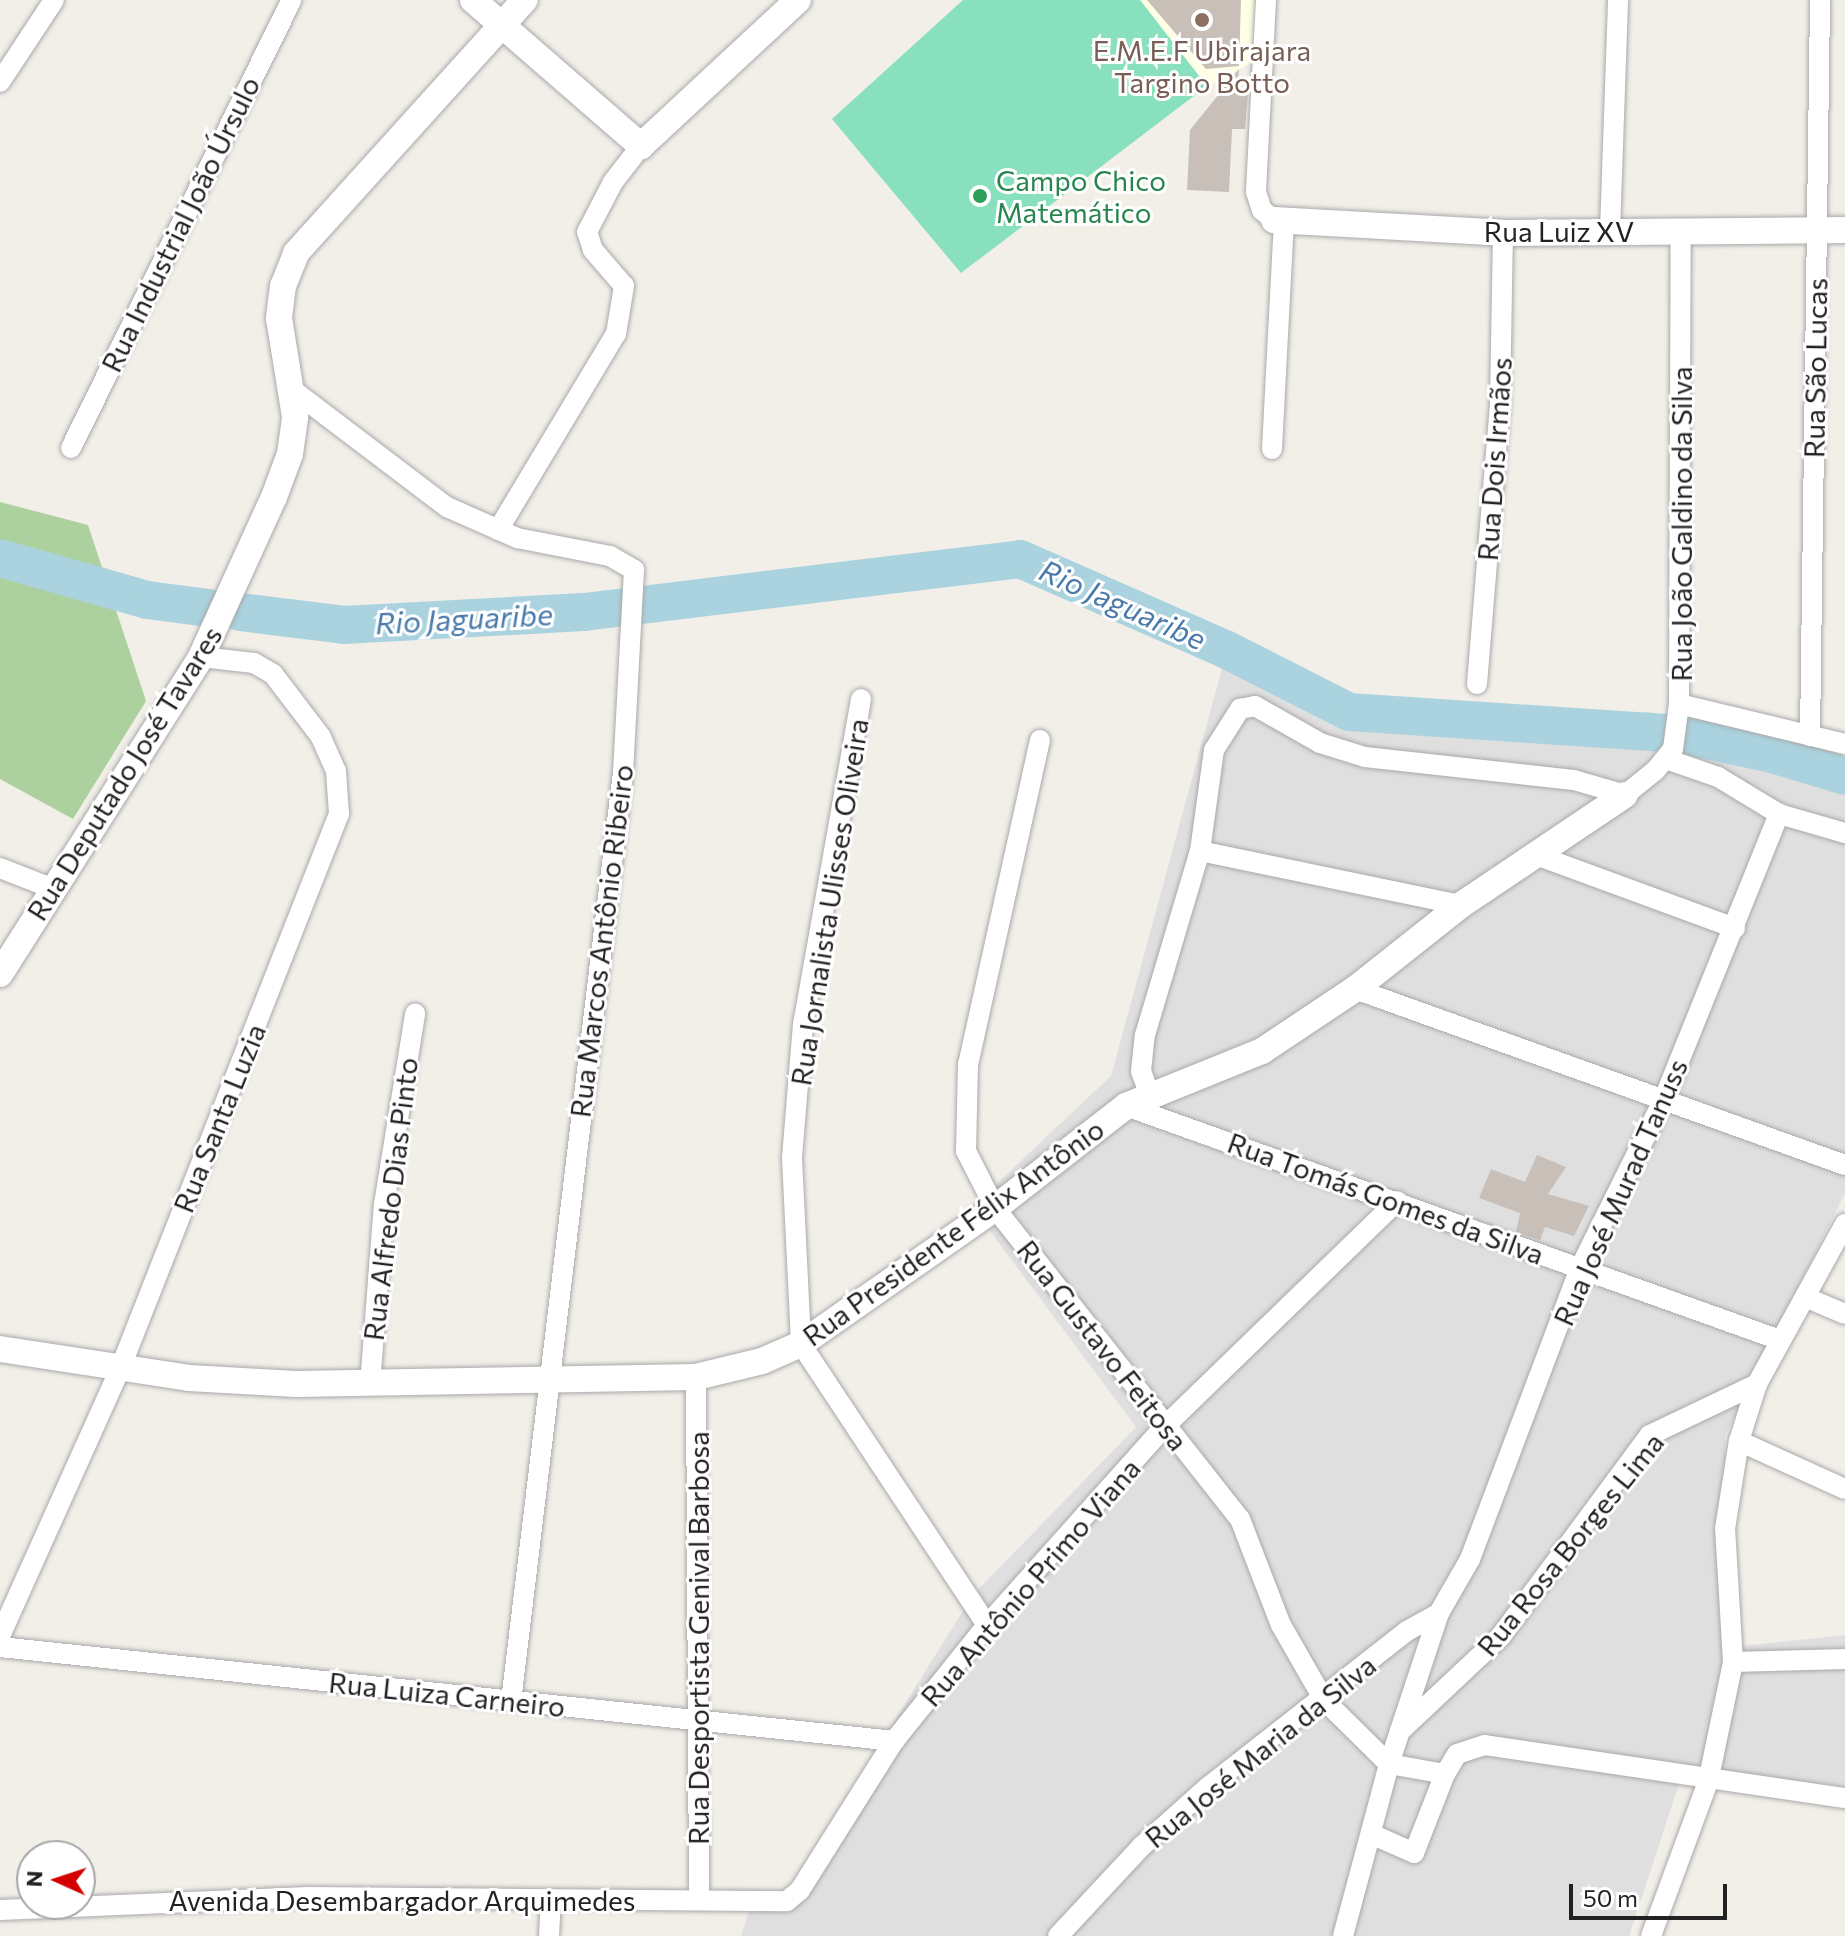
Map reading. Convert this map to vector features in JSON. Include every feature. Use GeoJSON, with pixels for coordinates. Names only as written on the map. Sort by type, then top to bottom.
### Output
{"type":"FeatureCollection","features":[{"type":"Feature","properties":{"kind":"street"},"geometry":{"type":"LineString","coordinates":[[0,82],[54,0]]}},
{"type":"Feature","properties":{"kind":"street","name":"Rua Industrial João Úrsulo"},"geometry":{"type":"LineString","coordinates":[[71,448],[291,0]]}},
{"type":"Feature","properties":{"kind":"street"},"geometry":{"type":"LineString","coordinates":[[473,0],[641,146]]}},
{"type":"Feature","properties":{"kind":"street","name":"Rua Deputado José Tavares"},"geometry":{"type":"LineString","coordinates":[[0,974],[201,657],[290,454],[294,391],[279,318],[283,286],[296,253],[525,0]]}},
{"type":"Feature","properties":{"kind":"street"},"geometry":{"type":"LineString","coordinates":[[498,530],[616,334],[624,286],[593,250],[587,232],[613,182],[641,146],[798,0]]}},
{"type":"Feature","properties":{"kind":"street"},"geometry":{"type":"LineString","coordinates":[[1266,0],[1256,192],[1262,210],[1279,221],[1272,449]]}},
{"type":"Feature","properties":{"kind":"street"},"geometry":{"type":"LineString","coordinates":[[1610,231],[1618,0]]}},
{"type":"Feature","properties":{"kind":"street","name":"Rua São Lucas"},"geometry":{"type":"LineString","coordinates":[[1810,736],[1820,0]]}},
{"type":"Feature","properties":{"kind":"street","name":"Rua Luiz XV"},"geometry":{"type":"LineString","coordinates":[[1279,221],[1503,233],[1845,230]]}},
{"type":"Feature","properties":{"kind":"street","name":"Rua João Galdino da Silva"},"geometry":{"type":"LineString","coordinates":[[1670,754],[1679,711],[1681,232]]}},
{"type":"Feature","properties":{"kind":"street","name":"Rua Dois Irmãos"},"geometry":{"type":"LineString","coordinates":[[1477,684],[1500,403],[1503,233]]}},
{"type":"Feature","properties":{"kind":"street","name":"Rua Marcos Antônio Ribeiro"},"geometry":{"type":"LineString","coordinates":[[294,391],[447,507],[498,530],[626,561],[634,570],[623,772],[547,1381],[511,1701]]}},
{"type":"Feature","properties":{"kind":"street","name":"Rua Santa Luzia"},"geometry":{"type":"LineString","coordinates":[[0,1636],[120,1369],[339,814],[336,771],[321,737],[273,674],[254,663],[201,657]]}},
{"type":"Feature","properties":{"kind":"street","name":"Rua Jornalista Ulisses Oliveira"},"geometry":{"type":"LineString","coordinates":[[801,1344],[792,1158],[803,1024],[861,699]]}},
{"type":"Feature","properties":{"kind":"street"},"geometry":{"type":"LineString","coordinates":[[1138,1100],[1145,1035],[1200,851],[1214,750],[1233,716],[1247,706],[1320,743],[1365,757],[1574,780],[1625,795],[1670,754],[1718,777],[1779,814],[1845,833]]}},
{"type":"Feature","properties":{"kind":"street"},"geometry":{"type":"LineString","coordinates":[[1679,711],[1845,744]]}},
{"type":"Feature","properties":{"kind":"street","name":"Rua Gustavo Feitosa"},"geometry":{"type":"LineString","coordinates":[[1040,740],[968,1064],[966,1151],[995,1208],[1163,1428],[1240,1519],[1281,1625],[1324,1700],[1389,1764]]}},
{"type":"Feature","properties":{"kind":"street","name":"Rua Presidente Félix Antônio"},"geometry":{"type":"LineString","coordinates":[[0,1349],[189,1378],[370,1385],[696,1377],[762,1361],[801,1344],[995,1208],[1138,1100],[1262,1051],[1355,989],[1461,905],[1539,856],[1625,795]]}},
{"type":"Feature","properties":{"kind":"street","name":"Rua José Murad Tanuss"},"geometry":{"type":"LineString","coordinates":[[1343,1936],[1389,1764],[1439,1613],[1470,1559],[1501,1485],[1580,1268],[1663,1101],[1779,814]]}},
{"type":"Feature","properties":{"kind":"street"},"geometry":{"type":"LineString","coordinates":[[1200,851],[1461,905]]}},
{"type":"Feature","properties":{"kind":"street"},"geometry":{"type":"LineString","coordinates":[[1539,856],[1735,928]]}},
{"type":"Feature","properties":{"kind":"street"},"geometry":{"type":"LineString","coordinates":[[0,868],[54,889]]}},
{"type":"Feature","properties":{"kind":"street"},"geometry":{"type":"LineString","coordinates":[[1355,989],[1845,1165]]}},
{"type":"Feature","properties":{"kind":"street","name":"Rua Alfredo Dias Pinto"},"geometry":{"type":"LineString","coordinates":[[370,1385],[384,1204],[415,1014]]}},
{"type":"Feature","properties":{"kind":"street","name":"Rua Tomás Gomes da Silva"},"geometry":{"type":"LineString","coordinates":[[1138,1100],[1397,1201],[1780,1340]]}},
{"type":"Feature","properties":{"kind":"street","name":"Rua Antônio Primo Viana"},"geometry":{"type":"LineString","coordinates":[[800,1890],[894,1741],[987,1625],[1163,1428],[1397,1201]]}},
{"type":"Feature","properties":{"kind":"street"},"geometry":{"type":"LineString","coordinates":[[1651,1936],[1708,1782],[1733,1662],[1725,1529],[1739,1441],[1757,1384],[1845,1224]]}},
{"type":"Feature","properties":{"kind":"street"},"geometry":{"type":"LineString","coordinates":[[1805,1297],[1845,1314]]}},
{"type":"Feature","properties":{"kind":"street"},"geometry":{"type":"LineString","coordinates":[[801,1344],[987,1625]]}},
{"type":"Feature","properties":{"kind":"street","name":"Rua Desportista Genival Barbosa"},"geometry":{"type":"LineString","coordinates":[[696,1377],[699,1900]]}},
{"type":"Feature","properties":{"kind":"street","name":"Rua Rosa Borges Lima"},"geometry":{"type":"LineString","coordinates":[[1400,1731],[1501,1636],[1650,1435],[1757,1384]]}},
{"type":"Feature","properties":{"kind":"street"},"geometry":{"type":"LineString","coordinates":[[1739,1441],[1845,1489]]}},
{"type":"Feature","properties":{"kind":"street","name":"Rua José Maria da Silva"},"geometry":{"type":"LineString","coordinates":[[1058,1936],[1153,1836],[1407,1631],[1439,1613]]}},
{"type":"Feature","properties":{"kind":"street","name":"Rua Luiza Carneiro"},"geometry":{"type":"LineString","coordinates":[[0,1647],[894,1741]]}},
{"type":"Feature","properties":{"kind":"street"},"geometry":{"type":"LineString","coordinates":[[1733,1662],[1845,1659]]}},
{"type":"Feature","properties":{"kind":"street"},"geometry":{"type":"LineString","coordinates":[[1371,1834],[1414,1853],[1445,1774],[1457,1754],[1485,1745],[1708,1782],[1845,1798]]}},
{"type":"Feature","properties":{"kind":"street"},"geometry":{"type":"LineString","coordinates":[[1389,1764],[1445,1774]]}},
{"type":"Feature","properties":{"kind":"street","name":"Avenida Desembargador Arquimedes"},"geometry":{"type":"LineString","coordinates":[[0,1910],[191,1899],[699,1900],[774,1904],[800,1890]]}},
{"type":"Feature","properties":{"kind":"street"},"geometry":{"type":"LineString","coordinates":[[549,1936],[551,1899]]}},
{"type":"Feature","properties":{"kind":"shaded area","name":"E.M.E.F Ubirajara Targino Botto"},"geometry":{"type":"Polygon","coordinates":[[[1138,0],[1268,0],[1265,56],[1207,86],[1138,0]]]}},
{"type":"Feature","properties":{"kind":"shaded area"},"geometry":{"type":"Polygon","coordinates":[[[1227,650],[1351,715],[1511,719],[1651,712],[1845,775],[1845,1193],[1725,1436],[1724,1648],[1845,1635],[1845,1786],[1684,1769],[1629,1936],[741,1936],[751,1905],[778,1907],[973,1595],[1136,1427],[972,1207],[1111,1076],[1227,650]]]}},
{"type":"Feature","properties":{"kind":"green space","name":"Campo Chico Matemático"},"geometry":{"type":"Polygon","coordinates":[[[963,0],[1140,0],[1207,86],[961,273],[832,119],[963,0]]]}},
{"type":"Feature","properties":{"kind":"green space"},"geometry":{"type":"Polygon","coordinates":[[[0,502],[88,525],[146,701],[73,819],[0,779],[0,502]]]}},
{"type":"Feature","properties":{"kind":"building","name":"E.M.E.F Ubirajara Targino Botto"},"geometry":{"type":"Polygon","coordinates":[[[1147,0],[1241,0],[1239,66],[1206,69],[1147,0]]]}},
{"type":"Feature","properties":{"kind":"building"},"geometry":{"type":"Polygon","coordinates":[[[1239,69],[1237,93],[1248,93],[1245,129],[1232,129],[1229,192],[1187,190],[1190,130],[1239,69]]]}},
{"type":"Feature","properties":{"kind":"building"},"geometry":{"type":"Polygon","coordinates":[[[1537,1155],[1566,1167],[1548,1194],[1589,1206],[1574,1236],[1545,1227],[1540,1240],[1516,1232],[1520,1213],[1479,1198],[1491,1169],[1525,1182],[1537,1155]]]}},
{"type":"Feature","properties":{"kind":"waterway","name":"Rio Jaguaribe"},"geometry":{"type":"LineString","coordinates":[[0,558],[147,600],[209,608]]}},
{"type":"Feature","properties":{"kind":"waterway","name":"Rio Jaguaribe"},"geometry":{"type":"LineString","coordinates":[[240,612],[344,625],[584,612],[1020,559],[1225,649],[1349,712],[1677,734],[1769,753],[1845,776]]}},
{"type":"Feature","properties":{"kind":"place","name":"E.M.E.F Ubirajara Targino Botto"},"geometry":{"type":"Point","coordinates":[1202,20]}},
{"type":"Feature","properties":{"kind":"place","name":"Campo Chico Matemático"},"geometry":{"type":"Point","coordinates":[980,196]}}]}
